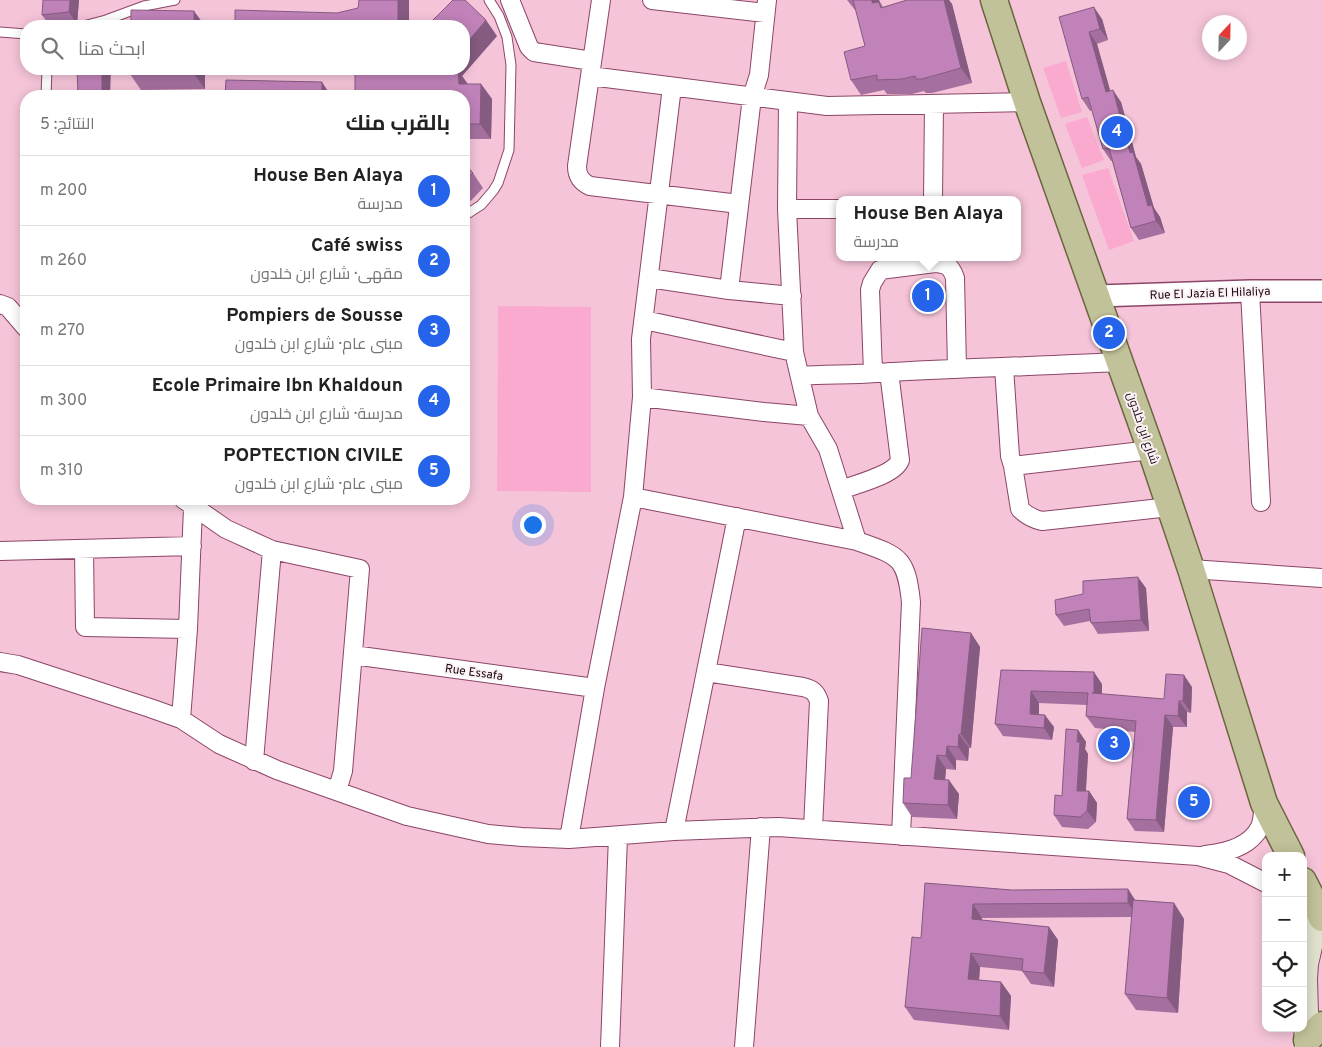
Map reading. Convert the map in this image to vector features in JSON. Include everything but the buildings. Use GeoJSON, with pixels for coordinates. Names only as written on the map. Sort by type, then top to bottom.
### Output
{"type":"FeatureCollection","features":[{"type":"Feature","properties":{"kind":"main road","name":"شارع ابن خلدون"},"geometry":{"type":"LineString","coordinates":[[997,1],[1028,102],[1121,362],[1191,570],[1264,803],[1289,852]]}},
{"type":"Feature","properties":{"kind":"main road"},"geometry":{"type":"LineString","coordinates":[[1307,891],[1316,910],[1305,979],[1312,1037]]}},
{"type":"Feature","properties":{"kind":"main road"},"geometry":{"type":"LineString","coordinates":[[1312,1037],[1322,1010]]}},
{"type":"Feature","properties":{"kind":"street"},"geometry":{"type":"LineString","coordinates":[[601,0],[577,173],[580,179],[584,184],[590,186],[739,204]]}},
{"type":"Feature","properties":{"kind":"street"},"geometry":{"type":"LineString","coordinates":[[652,0],[766,6],[758,75],[752,97],[729,290]]}},
{"type":"Feature","properties":{"kind":"street"},"geometry":{"type":"LineString","coordinates":[[512,2],[529,47],[534,52],[591,69],[672,87],[827,106],[1028,102]]}},
{"type":"Feature","properties":{"kind":"street"},"geometry":{"type":"LineString","coordinates":[[569,839],[595,688],[633,497],[642,397],[641,339],[672,87]]}},
{"type":"Feature","properties":{"kind":"street"},"geometry":{"type":"LineString","coordinates":[[788,102],[787,209],[794,352],[809,416],[828,448],[857,541]]}},
{"type":"Feature","properties":{"kind":"street"},"geometry":{"type":"LineString","coordinates":[[933,196],[934,104]]}},
{"type":"Feature","properties":{"kind":"street"},"geometry":{"type":"LineString","coordinates":[[787,209],[836,209]]}},
{"type":"Feature","properties":{"kind":"street"},"geometry":{"type":"LineString","coordinates":[[841,490],[892,471],[900,460],[881,373],[870,290],[872,283],[880,270],[930,261]]}},
{"type":"Feature","properties":{"kind":"street"},"geometry":{"type":"LineString","coordinates":[[938,261],[952,269],[955,278],[957,368]]}},
{"type":"Feature","properties":{"kind":"street"},"geometry":{"type":"LineString","coordinates":[[649,278],[729,290],[792,296]]}},
{"type":"Feature","properties":{"kind":"street"},"geometry":{"type":"LineString","coordinates":[[1250,291],[1260,502]]}},
{"type":"Feature","properties":{"kind":"street","name":"Rue El Jazia El Hilaliya"},"geometry":{"type":"LineString","coordinates":[[1097,296],[1250,291],[1322,291]]}},
{"type":"Feature","properties":{"kind":"street"},"geometry":{"type":"LineString","coordinates":[[0,304],[8,308],[20,321]]}},
{"type":"Feature","properties":{"kind":"street"},"geometry":{"type":"LineString","coordinates":[[644,320],[794,352]]}},
{"type":"Feature","properties":{"kind":"street"},"geometry":{"type":"LineString","coordinates":[[800,376],[1121,362]]}},
{"type":"Feature","properties":{"kind":"street"},"geometry":{"type":"LineString","coordinates":[[1004,368],[1010,456],[1020,508],[1025,514],[1042,521],[1170,507]]}},
{"type":"Feature","properties":{"kind":"street"},"geometry":{"type":"LineString","coordinates":[[642,397],[809,416]]}},
{"type":"Feature","properties":{"kind":"street"},"geometry":{"type":"LineString","coordinates":[[1013,466],[1151,450]]}},
{"type":"Feature","properties":{"kind":"street"},"geometry":{"type":"LineString","coordinates":[[633,497],[857,541],[888,552],[896,557],[908,578],[911,602],[901,836]]}},
{"type":"Feature","properties":{"kind":"street"},"geometry":{"type":"LineString","coordinates":[[181,719],[192,546],[188,505]]}},
{"type":"Feature","properties":{"kind":"street"},"geometry":{"type":"LineString","coordinates":[[191,505],[226,529],[272,550],[360,569],[343,771],[337,791]]}},
{"type":"Feature","properties":{"kind":"street"},"geometry":{"type":"LineString","coordinates":[[674,831],[738,517]]}},
{"type":"Feature","properties":{"kind":"street"},"geometry":{"type":"LineString","coordinates":[[0,551],[192,546]]}},
{"type":"Feature","properties":{"kind":"street"},"geometry":{"type":"LineString","coordinates":[[84,549],[85,627],[188,629]]}},
{"type":"Feature","properties":{"kind":"street"},"geometry":{"type":"LineString","coordinates":[[254,761],[272,550]]}},
{"type":"Feature","properties":{"kind":"street"},"geometry":{"type":"LineString","coordinates":[[1191,570],[1322,578]]}},
{"type":"Feature","properties":{"kind":"street","name":"Rue Essafa"},"geometry":{"type":"LineString","coordinates":[[353,655],[595,688]]}},
{"type":"Feature","properties":{"kind":"street"},"geometry":{"type":"LineString","coordinates":[[0,662],[18,665],[181,719],[219,744],[254,761],[407,816],[488,834],[569,839],[761,827],[1198,856],[1225,853],[1248,841],[1259,828],[1264,803]]}},
{"type":"Feature","properties":{"kind":"street"},"geometry":{"type":"LineString","coordinates":[[706,672],[803,687],[817,695],[819,701],[813,829]]}},
{"type":"Feature","properties":{"kind":"street"},"geometry":{"type":"LineString","coordinates":[[744,1047],[761,827]]}},
{"type":"Feature","properties":{"kind":"street"},"geometry":{"type":"LineString","coordinates":[[610,1047],[618,836]]}},
{"type":"Feature","properties":{"kind":"street"},"geometry":{"type":"LineString","coordinates":[[1198,856],[1229,864],[1262,881]]}},
{"type":"Feature","properties":{"kind":"lane"},"geometry":{"type":"LineString","coordinates":[[106,20],[144,6],[175,0]]}},
{"type":"Feature","properties":{"kind":"lane"},"geometry":{"type":"LineString","coordinates":[[470,212],[481,205],[493,191],[498,183],[509,150],[511,65],[507,37],[499,16],[489,0]]}},
{"type":"Feature","properties":{"kind":"lane"},"geometry":{"type":"LineString","coordinates":[[0,32],[20,34]]}},
{"type":"Feature","properties":{"kind":"lane"},"geometry":{"type":"LineString","coordinates":[[46,90],[47,75]]}},
{"type":"Feature","properties":{"kind":"shaded area"},"geometry":{"type":"Polygon","coordinates":[[[1066,61],[1082,112],[1061,118],[1043,68],[1066,61]]]}},
{"type":"Feature","properties":{"kind":"shaded area"},"geometry":{"type":"Polygon","coordinates":[[[1087,117],[1104,160],[1082,168],[1065,124],[1087,117]]]}},
{"type":"Feature","properties":{"kind":"shaded area"},"geometry":{"type":"Polygon","coordinates":[[[1108,168],[1134,241],[1109,250],[1082,175],[1108,168]]]}},
{"type":"Feature","properties":{"kind":"shaded area"},"geometry":{"type":"Polygon","coordinates":[[[498,306],[591,307],[591,492],[497,491],[498,306]]]}},
{"type":"Feature","properties":{"kind":"place","name":"Ecole Primaire Ibn Khaldoun"},"geometry":{"type":"Point","coordinates":[1117,132]}},
{"type":"Feature","properties":{"kind":"place","name":"House Ben Alaya"},"geometry":{"type":"Point","coordinates":[928,296]}},
{"type":"Feature","properties":{"kind":"place","name":"Café swiss"},"geometry":{"type":"Point","coordinates":[1109,333]}},
{"type":"Feature","properties":{"kind":"place","name":"Pompiers de Sousse"},"geometry":{"type":"Point","coordinates":[1114,744]}},
{"type":"Feature","properties":{"kind":"place","name":"POPTECTION CIVILE"},"geometry":{"type":"Point","coordinates":[1194,802]}}]}
